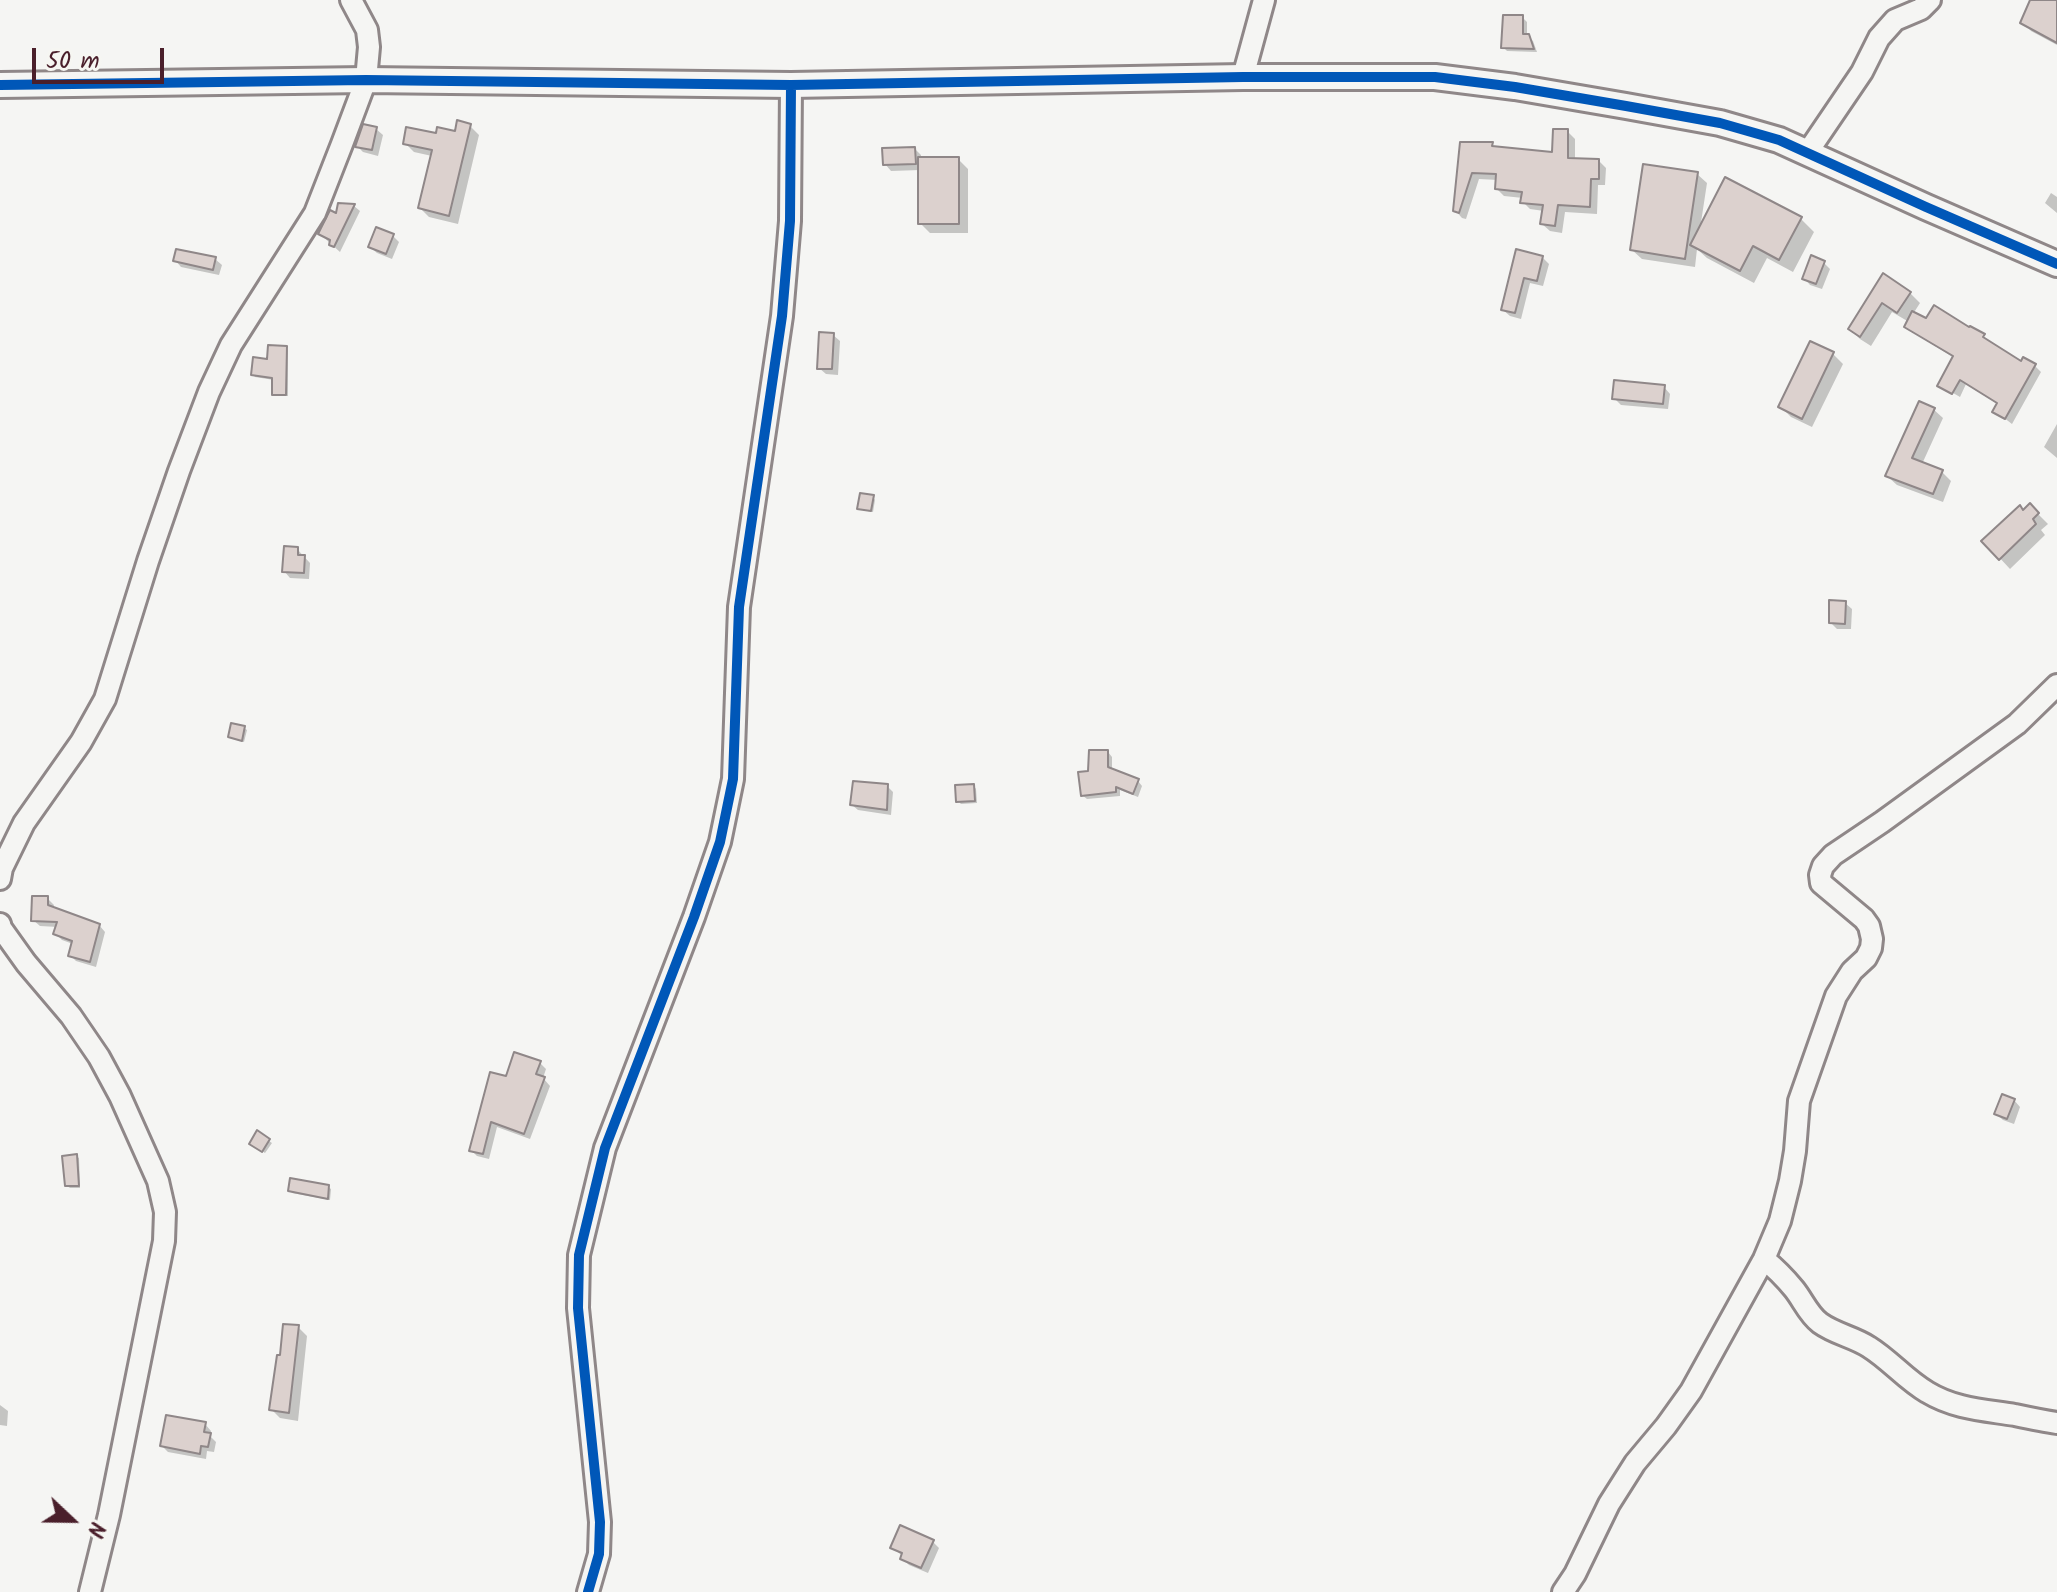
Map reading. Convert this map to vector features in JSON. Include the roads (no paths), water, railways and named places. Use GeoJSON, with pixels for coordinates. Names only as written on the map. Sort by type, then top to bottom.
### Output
{"type":"FeatureCollection","features":[{"type":"Feature","properties":{"kind":"street"},"geometry":{"type":"LineString","coordinates":[[0,879],[2,868],[24,823],[81,742],[105,699],[179,471],[209,392],[231,345],[315,213],[366,80],[367,30],[351,0]]}},
{"type":"Feature","properties":{"kind":"street"},"geometry":{"type":"LineString","coordinates":[[1243,77],[1264,0]]}},
{"type":"Feature","properties":{"kind":"street"},"geometry":{"type":"LineString","coordinates":[[1807,153],[1862,72],[1879,38],[1895,20],[1921,9],[1930,0]]}},
{"type":"Feature","properties":{"kind":"street"},"geometry":{"type":"LineString","coordinates":[[0,85],[366,80],[791,85],[1435,77],[1515,87],[1720,123],[1779,140],[2057,264]]}},
{"type":"Feature","properties":{"kind":"street"},"geometry":{"type":"LineString","coordinates":[[588,1592],[599,1554],[600,1522],[578,1308],[579,1255],[605,1148],[694,917],[720,842],[733,779],[739,607],[782,316],[790,221],[791,85]]}},
{"type":"Feature","properties":{"kind":"street"},"geometry":{"type":"LineString","coordinates":[[1563,1592],[1609,1504],[1635,1463],[1691,1391],[1764,1259],[1780,1221],[1795,1151],[1799,1101],[1836,996],[1871,948],[1869,926],[1864,919],[1821,883],[1823,866],[1833,855],[2017,724],[2057,685]]}},
{"type":"Feature","properties":{"kind":"street"},"geometry":{"type":"LineString","coordinates":[[0,924],[26,963],[71,1016],[99,1057],[158,1181],[165,1212],[164,1241],[109,1515],[90,1592]]}},
{"type":"Feature","properties":{"kind":"street"},"geometry":{"type":"LineString","coordinates":[[1764,1259],[1785,1277],[1818,1322],[1880,1353],[1924,1391],[1946,1402],[1975,1410],[2057,1423]]}}]}
